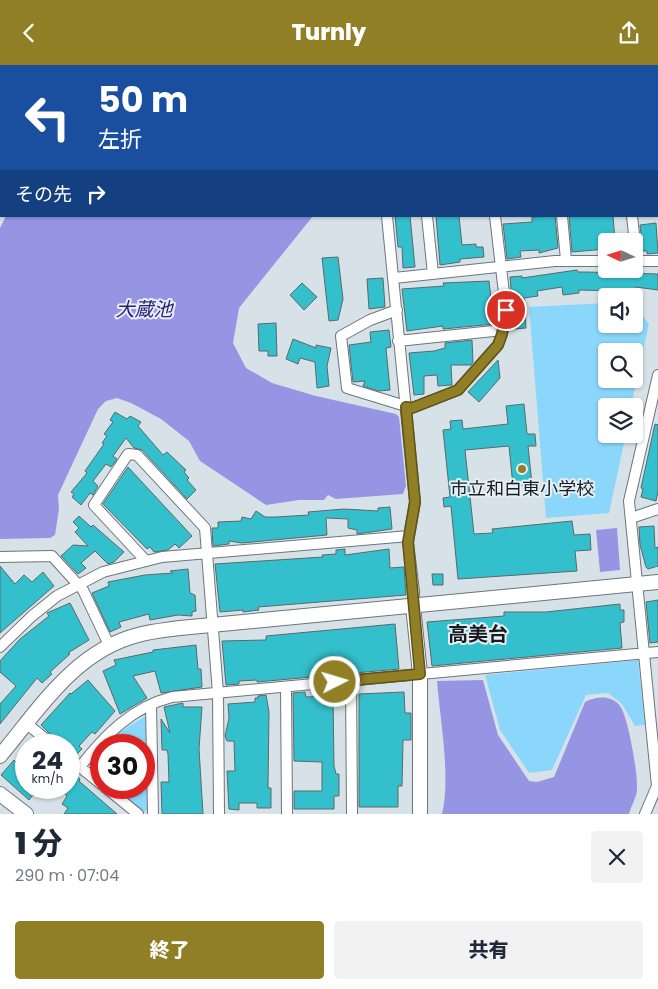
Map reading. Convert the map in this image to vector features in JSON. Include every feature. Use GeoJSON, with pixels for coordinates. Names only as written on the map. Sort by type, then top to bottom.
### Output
{"type":"FeatureCollection","features":[{"type":"Feature","properties":{"kind":"street"},"geometry":{"type":"LineString","coordinates":[[387,217],[415,502],[409,535],[413,606],[420,674],[420,814]]}},
{"type":"Feature","properties":{"kind":"street"},"geometry":{"type":"LineString","coordinates":[[427,217],[433,274]]}},
{"type":"Feature","properties":{"kind":"street"},"geometry":{"type":"LineString","coordinates":[[397,310],[370,320],[341,336],[347,388],[412,408],[458,390],[498,345],[503,330],[506,310],[495,217]]}},
{"type":"Feature","properties":{"kind":"street"},"geometry":{"type":"LineString","coordinates":[[562,217],[566,260]]}},
{"type":"Feature","properties":{"kind":"street"},"geometry":{"type":"LineString","coordinates":[[632,217],[633,233]]}},
{"type":"Feature","properties":{"kind":"street"},"geometry":{"type":"LineString","coordinates":[[394,278],[566,260],[598,261]]}},
{"type":"Feature","properties":{"kind":"street"},"geometry":{"type":"LineString","coordinates":[[643,261],[658,261]]}},
{"type":"Feature","properties":{"kind":"street"},"geometry":{"type":"LineString","coordinates":[[398,341],[503,330]]}},
{"type":"Feature","properties":{"kind":"street"},"geometry":{"type":"LineString","coordinates":[[645,814],[657,786],[646,655],[629,501],[658,375]]}},
{"type":"Feature","properties":{"kind":"street"},"geometry":{"type":"LineString","coordinates":[[146,561],[94,505],[128,454],[132,453],[137,455],[205,528],[218,693],[219,814]]}},
{"type":"Feature","properties":{"kind":"street"},"geometry":{"type":"LineString","coordinates":[[631,518],[658,509]]}},
{"type":"Feature","properties":{"kind":"street"},"geometry":{"type":"LineString","coordinates":[[0,647],[32,616],[57,596],[103,571],[162,557],[409,535]]}},
{"type":"Feature","properties":{"kind":"street"},"geometry":{"type":"LineString","coordinates":[[0,557],[49,555],[79,584],[110,647]]}},
{"type":"Feature","properties":{"kind":"street"},"geometry":{"type":"LineString","coordinates":[[0,756],[60,681],[86,659],[138,635],[212,625],[658,582]]}},
{"type":"Feature","properties":{"kind":"street"},"geometry":{"type":"LineString","coordinates":[[90,775],[80,767],[115,727],[151,705],[172,697],[646,655],[658,652]]}},
{"type":"Feature","properties":{"kind":"street"},"geometry":{"type":"LineString","coordinates":[[351,681],[352,814]]}},
{"type":"Feature","properties":{"kind":"street"},"geometry":{"type":"LineString","coordinates":[[286,687],[287,814]]}},
{"type":"Feature","properties":{"kind":"street"},"geometry":{"type":"LineString","coordinates":[[151,705],[153,814]]}},
{"type":"Feature","properties":{"kind":"street"},"geometry":{"type":"LineString","coordinates":[[27,724],[39,734]]}},
{"type":"Feature","properties":{"kind":"street"},"geometry":{"type":"LineString","coordinates":[[0,794],[26,814]]}},
{"type":"Feature","properties":{"kind":"street"},"geometry":{"type":"LineString","coordinates":[[120,799],[138,814]]}},
{"type":"Feature","properties":{"kind":"shaded area"},"geometry":{"type":"Polygon","coordinates":[[[598,303],[598,333],[643,333],[643,316],[649,324],[643,351],[643,343],[598,343],[598,388],[635,388],[633,398],[598,398],[598,443],[624,443],[609,513],[546,518],[529,307],[598,303]]]}},
{"type":"Feature","properties":{"kind":"shaded area"},"geometry":{"type":"Polygon","coordinates":[[[638,660],[645,725],[635,726],[622,704],[608,693],[586,695],[552,770],[529,773],[500,730],[485,675],[638,660]]]}},
{"type":"Feature","properties":{"kind":"shaded area"},"geometry":{"type":"Polygon","coordinates":[[[147,715],[147,734],[117,734],[147,715]]]}},
{"type":"Feature","properties":{"kind":"shaded area"},"geometry":{"type":"Polygon","coordinates":[[[127,799],[147,799],[147,810],[143,813],[127,799]]]}},
{"type":"Feature","properties":{"kind":"water","name":"大蔵池"},"geometry":{"type":"Polygon","coordinates":[[[6,217],[312,217],[239,308],[233,343],[246,368],[272,383],[316,396],[396,414],[399,417],[406,486],[403,494],[336,499],[328,495],[324,500],[299,500],[266,505],[200,461],[189,441],[161,419],[131,403],[117,398],[106,401],[98,409],[58,495],[59,509],[55,535],[50,538],[0,539],[0,228],[6,217]]]}},
{"type":"Feature","properties":{"kind":"water"},"geometry":{"type":"Polygon","coordinates":[[[617,528],[620,570],[600,572],[596,530],[617,528]]]}},
{"type":"Feature","properties":{"kind":"water"},"geometry":{"type":"Polygon","coordinates":[[[483,680],[498,735],[529,781],[537,782],[554,777],[585,702],[608,698],[616,702],[620,706],[626,721],[636,771],[637,792],[629,814],[442,814],[445,766],[437,681],[483,680]]]}},
{"type":"Feature","properties":{"kind":"building"},"geometry":{"type":"Polygon","coordinates":[[[395,217],[410,217],[415,267],[403,268],[402,247],[398,247],[395,217]]]}},
{"type":"Feature","properties":{"kind":"building"},"geometry":{"type":"Polygon","coordinates":[[[436,217],[459,217],[462,245],[476,244],[476,247],[483,247],[484,257],[460,259],[460,262],[440,265],[436,217]]]}},
{"type":"Feature","properties":{"kind":"building"},"geometry":{"type":"Polygon","coordinates":[[[532,217],[555,217],[558,248],[539,253],[539,250],[520,251],[521,257],[507,259],[503,224],[532,222],[532,217]]]}},
{"type":"Feature","properties":{"kind":"building"},"geometry":{"type":"Polygon","coordinates":[[[569,217],[613,217],[614,233],[598,233],[598,250],[572,252],[569,217]]]}},
{"type":"Feature","properties":{"kind":"building"},"geometry":{"type":"Polygon","coordinates":[[[656,223],[658,253],[647,254],[647,251],[643,251],[643,233],[641,233],[640,225],[656,223]]]}},
{"type":"Feature","properties":{"kind":"building"},"geometry":{"type":"Polygon","coordinates":[[[338,257],[343,299],[338,320],[329,321],[322,258],[338,257]]]}},
{"type":"Feature","properties":{"kind":"building"},"geometry":{"type":"Polygon","coordinates":[[[577,270],[578,272],[598,272],[598,278],[643,278],[643,274],[658,274],[658,290],[636,287],[598,288],[598,290],[579,290],[579,293],[563,295],[562,287],[537,291],[538,296],[524,298],[526,328],[515,329],[514,300],[512,300],[510,277],[522,276],[522,278],[577,270]]]}},
{"type":"Feature","properties":{"kind":"building"},"geometry":{"type":"Polygon","coordinates":[[[383,278],[385,307],[369,309],[367,279],[383,278]]]}},
{"type":"Feature","properties":{"kind":"building"},"geometry":{"type":"Polygon","coordinates":[[[489,281],[494,324],[443,329],[443,326],[407,331],[402,289],[444,286],[443,283],[489,281]]]}},
{"type":"Feature","properties":{"kind":"building"},"geometry":{"type":"Polygon","coordinates":[[[302,283],[317,297],[304,310],[290,295],[302,283]]]}},
{"type":"Feature","properties":{"kind":"building"},"geometry":{"type":"Polygon","coordinates":[[[276,323],[277,356],[268,356],[268,351],[259,351],[258,324],[276,323]]]}},
{"type":"Feature","properties":{"kind":"building"},"geometry":{"type":"Polygon","coordinates":[[[389,330],[391,347],[386,348],[390,390],[379,391],[363,386],[365,381],[353,382],[349,345],[371,342],[370,332],[389,330]]]}},
{"type":"Feature","properties":{"kind":"building"},"geometry":{"type":"Polygon","coordinates":[[[293,339],[316,348],[316,345],[331,348],[327,366],[329,386],[317,388],[315,362],[300,358],[298,364],[286,359],[293,339]]]}},
{"type":"Feature","properties":{"kind":"building"},"geometry":{"type":"Polygon","coordinates":[[[472,340],[473,362],[471,365],[451,365],[452,385],[438,386],[437,375],[424,376],[424,394],[414,395],[409,353],[434,351],[445,348],[445,343],[472,340]]]}},
{"type":"Feature","properties":{"kind":"building"},"geometry":{"type":"Polygon","coordinates":[[[498,360],[500,378],[479,402],[468,392],[498,360]]]}},
{"type":"Feature","properties":{"kind":"building"},"geometry":{"type":"Polygon","coordinates":[[[524,404],[527,434],[535,434],[536,446],[528,446],[532,484],[513,486],[509,446],[465,450],[474,534],[493,533],[492,529],[572,521],[574,535],[590,534],[591,550],[575,551],[577,571],[458,579],[451,506],[444,507],[443,498],[450,497],[443,430],[451,429],[450,421],[462,420],[463,429],[508,424],[506,406],[524,404]]]}},
{"type":"Feature","properties":{"kind":"building"},"geometry":{"type":"Polygon","coordinates":[[[115,412],[127,419],[130,416],[141,422],[138,426],[163,455],[167,452],[186,470],[184,472],[189,478],[187,480],[196,490],[187,499],[142,450],[134,448],[126,438],[113,456],[117,459],[111,467],[106,464],[93,481],[98,486],[93,495],[90,493],[81,505],[72,497],[74,494],[71,492],[87,473],[85,471],[104,444],[102,443],[107,436],[104,434],[113,422],[110,420],[115,412]]]}},
{"type":"Feature","properties":{"kind":"building"},"geometry":{"type":"Polygon","coordinates":[[[655,424],[658,425],[658,491],[656,501],[641,497],[643,489],[641,488],[655,424]]]}},
{"type":"Feature","properties":{"kind":"building"},"geometry":{"type":"Polygon","coordinates":[[[128,467],[192,536],[179,548],[175,544],[168,550],[154,552],[150,547],[147,549],[103,504],[128,467]]]}},
{"type":"Feature","properties":{"kind":"building"},"geometry":{"type":"Polygon","coordinates":[[[390,507],[392,529],[357,534],[357,530],[348,528],[348,519],[326,518],[327,535],[242,543],[229,541],[229,544],[213,546],[212,528],[218,528],[218,522],[241,521],[242,517],[251,519],[256,511],[265,517],[276,517],[309,515],[308,512],[344,509],[378,511],[378,508],[390,507]]]}},
{"type":"Feature","properties":{"kind":"building"},"geometry":{"type":"Polygon","coordinates":[[[79,516],[91,527],[93,525],[124,552],[114,562],[108,564],[95,551],[81,563],[86,568],[78,574],[61,556],[73,545],[88,546],[75,532],[79,528],[73,522],[79,516]]]}},
{"type":"Feature","properties":{"kind":"building"},"geometry":{"type":"Polygon","coordinates":[[[654,526],[655,548],[658,547],[658,566],[648,569],[640,545],[639,527],[654,526]]]}},
{"type":"Feature","properties":{"kind":"building"},"geometry":{"type":"Polygon","coordinates":[[[345,549],[345,555],[389,549],[390,568],[404,567],[406,595],[258,607],[259,610],[243,612],[243,610],[220,612],[215,564],[323,557],[322,555],[336,554],[336,550],[345,549]]]}},
{"type":"Feature","properties":{"kind":"building"},"geometry":{"type":"Polygon","coordinates":[[[0,566],[15,584],[24,575],[32,582],[43,572],[54,586],[0,633],[0,566]]]}},
{"type":"Feature","properties":{"kind":"building"},"geometry":{"type":"Polygon","coordinates":[[[188,569],[190,593],[195,595],[196,611],[192,612],[192,616],[178,615],[150,620],[149,614],[119,622],[121,627],[110,632],[92,593],[109,586],[108,582],[145,575],[173,573],[170,571],[188,569]]]}},
{"type":"Feature","properties":{"kind":"building"},"geometry":{"type":"Polygon","coordinates":[[[432,574],[443,574],[443,585],[433,585],[432,574]]]}},
{"type":"Feature","properties":{"kind":"building"},"geometry":{"type":"Polygon","coordinates":[[[658,600],[658,642],[650,643],[646,602],[658,600]]]}},
{"type":"Feature","properties":{"kind":"building"},"geometry":{"type":"Polygon","coordinates":[[[70,603],[89,640],[68,653],[70,654],[50,672],[52,674],[42,683],[37,678],[0,724],[0,704],[16,686],[0,672],[0,661],[20,639],[49,616],[47,613],[70,603]]]}},
{"type":"Feature","properties":{"kind":"building"},"geometry":{"type":"Polygon","coordinates":[[[620,604],[620,610],[624,610],[624,622],[620,623],[622,648],[432,666],[427,622],[504,616],[504,612],[546,612],[620,604]]]}},
{"type":"Feature","properties":{"kind":"building"},"geometry":{"type":"Polygon","coordinates":[[[395,624],[399,669],[257,682],[257,680],[239,681],[239,684],[226,685],[222,641],[266,640],[266,636],[395,624]]]}},
{"type":"Feature","properties":{"kind":"building"},"geometry":{"type":"Polygon","coordinates":[[[196,645],[198,669],[201,669],[202,687],[161,693],[155,671],[133,676],[147,698],[120,714],[103,671],[116,665],[114,660],[153,652],[153,650],[196,645]]]}},
{"type":"Feature","properties":{"kind":"building"},"geometry":{"type":"Polygon","coordinates":[[[88,680],[115,711],[95,734],[92,732],[80,745],[80,734],[50,734],[41,725],[71,694],[88,680]]]}},
{"type":"Feature","properties":{"kind":"building"},"geometry":{"type":"Polygon","coordinates":[[[305,692],[306,697],[333,696],[334,766],[336,774],[339,774],[339,796],[334,796],[334,809],[294,809],[294,791],[322,791],[322,762],[294,761],[293,693],[305,692]]]}},
{"type":"Feature","properties":{"kind":"building"},"geometry":{"type":"Polygon","coordinates":[[[404,692],[405,713],[411,713],[411,740],[403,740],[402,786],[398,786],[398,807],[359,807],[359,694],[404,692]]]}},
{"type":"Feature","properties":{"kind":"building"},"geometry":{"type":"Polygon","coordinates":[[[266,695],[269,712],[268,788],[271,788],[271,808],[257,808],[257,803],[239,803],[239,810],[229,809],[227,771],[235,771],[234,741],[227,741],[225,736],[229,718],[228,704],[255,702],[255,698],[258,698],[258,696],[266,695]]]}},
{"type":"Feature","properties":{"kind":"building"},"geometry":{"type":"Polygon","coordinates":[[[183,703],[183,707],[202,707],[199,749],[203,814],[162,814],[161,782],[169,782],[168,754],[167,750],[162,750],[161,719],[170,733],[164,707],[183,703]]]}},
{"type":"Feature","properties":{"kind":"building"},"geometry":{"type":"Polygon","coordinates":[[[15,761],[15,788],[1,775],[15,761]]]}},
{"type":"Feature","properties":{"kind":"building"},"geometry":{"type":"Polygon","coordinates":[[[80,782],[90,791],[90,799],[100,799],[117,814],[64,814],[68,808],[62,804],[65,799],[80,799],[80,782]]]}},
{"type":"Feature","properties":{"kind":"place","name":"市立和白東小学校"},"geometry":{"type":"Point","coordinates":[522,469]}},
{"type":"Feature","properties":{"kind":"district","name":"高美台"},"geometry":{"type":"Point","coordinates":[478,634]}},
{"type":"Feature","properties":{"kind":"route"},"geometry":{"type":"LineString","coordinates":[[335,682],[420,674],[408,542],[415,502],[406,407],[412,408],[434,399],[454,394],[498,345],[506,310]]}}]}
